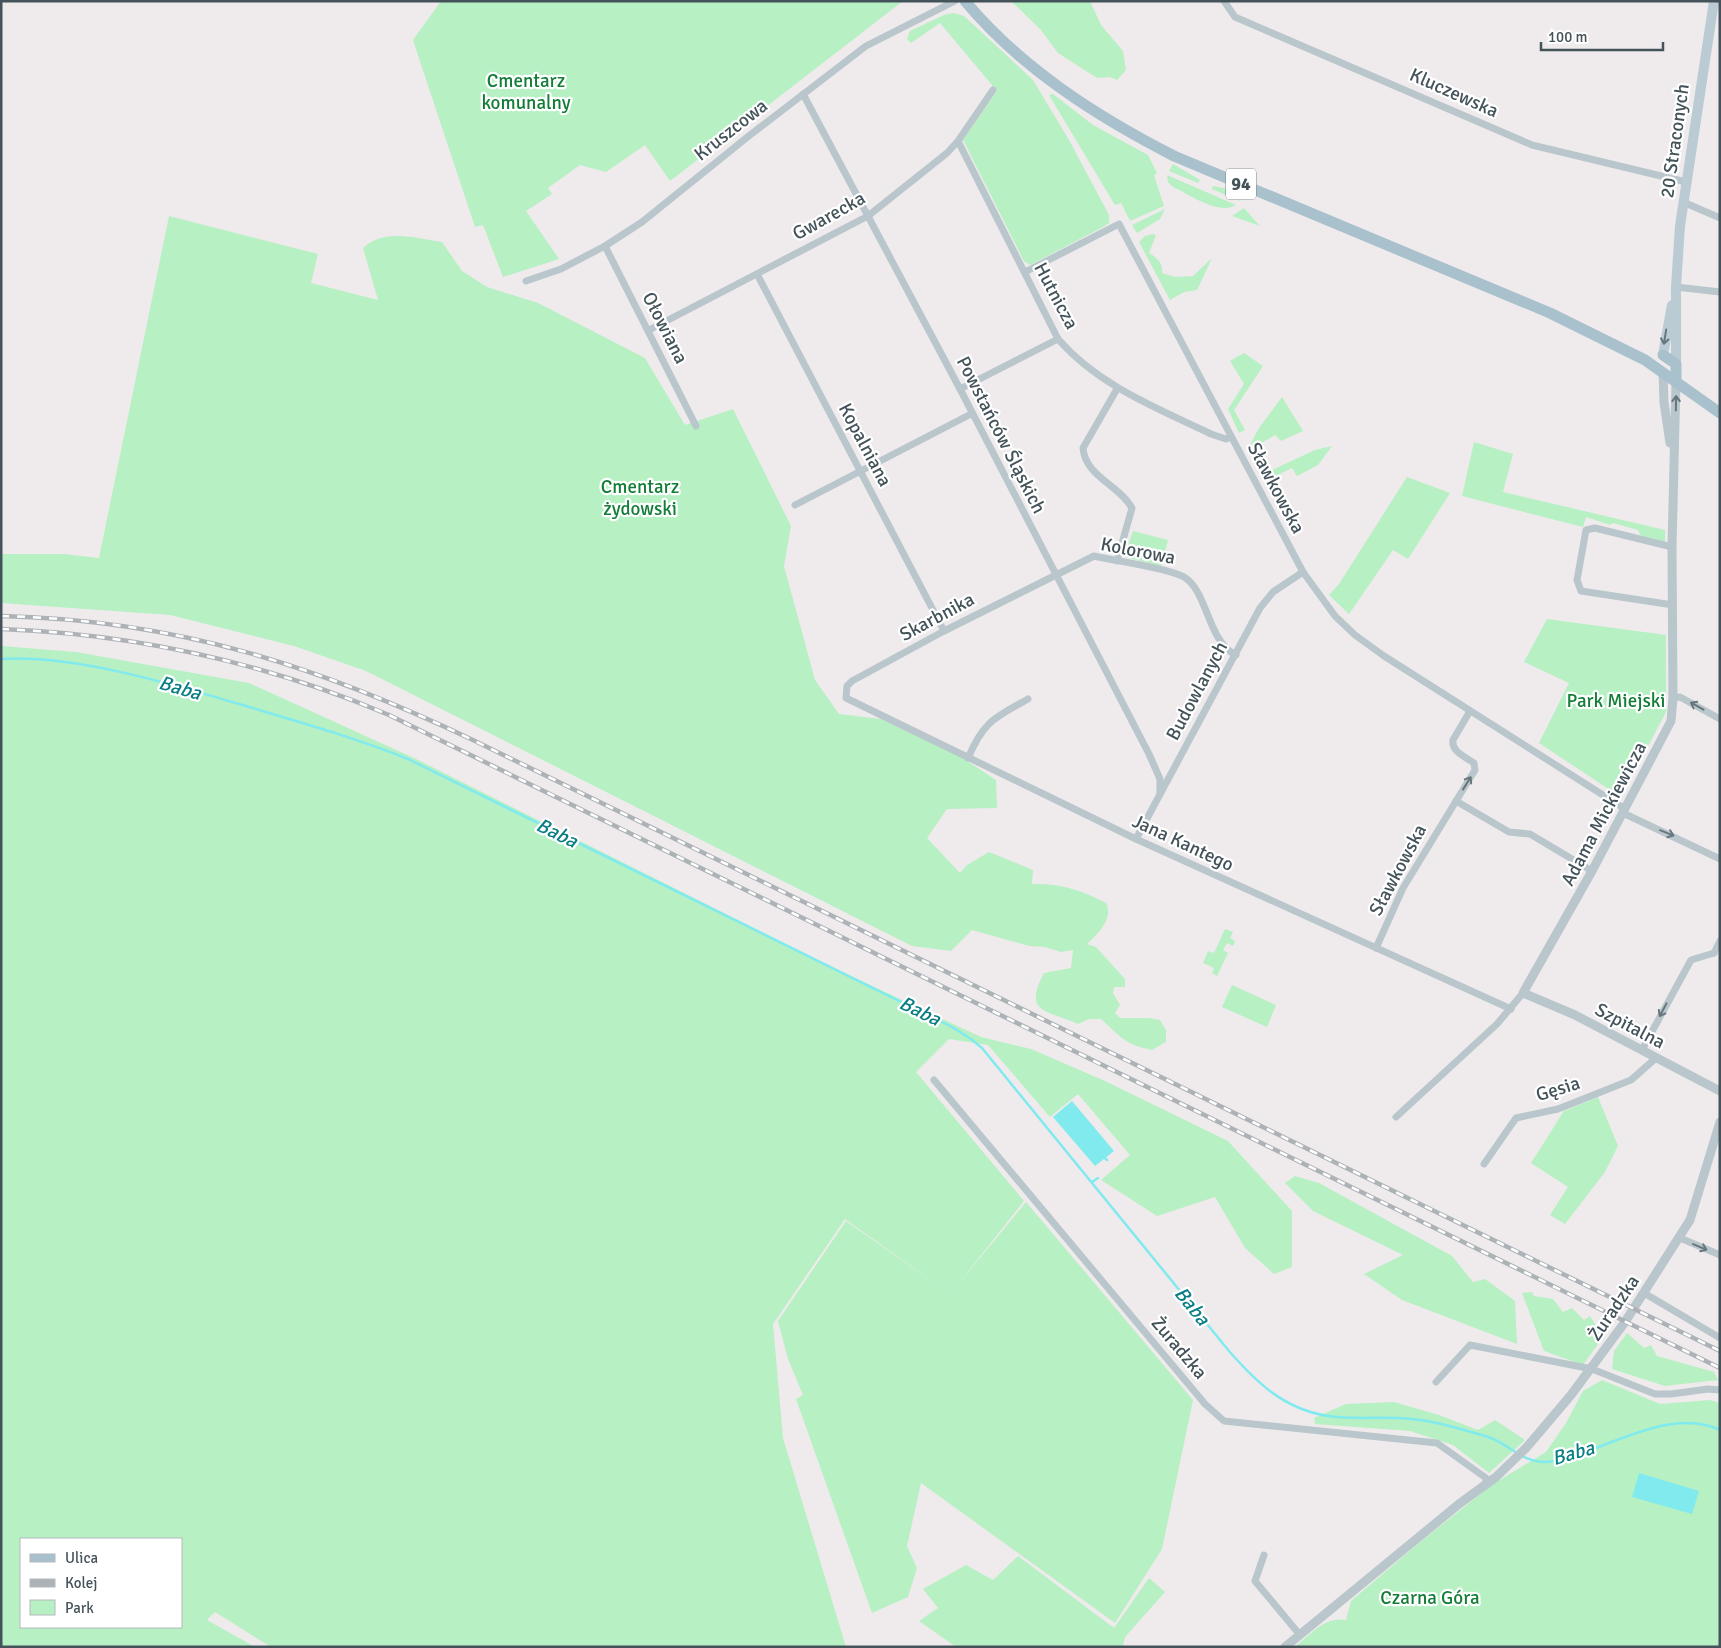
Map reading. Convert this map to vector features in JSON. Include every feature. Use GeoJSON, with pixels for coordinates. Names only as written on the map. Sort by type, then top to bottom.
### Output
{"type":"FeatureCollection","features":[{"type":"Feature","properties":{"kind":"main road","name":"94"},"geometry":{"type":"LineString","coordinates":[[964,1],[984,23],[1046,79],[1128,133],[1174,156],[1550,313],[1625,349],[1663,372],[1720,414]]}},
{"type":"Feature","properties":{"kind":"main road","name":"20 Straconych"},"geometry":{"type":"LineString","coordinates":[[1676,382],[1676,287],[1683,202],[1714,1]]}},
{"type":"Feature","properties":{"kind":"main road","name":"20 Straconych"},"geometry":{"type":"LineString","coordinates":[[1663,372],[1663,355],[1676,287]]}},
{"type":"Feature","properties":{"kind":"main road"},"geometry":{"type":"LineString","coordinates":[[1663,355],[1676,364]]}},
{"type":"Feature","properties":{"kind":"street","name":"Kruszcowa"},"geometry":{"type":"LineString","coordinates":[[526,281],[561,269],[605,246],[642,222],[874,41],[955,1]]}},
{"type":"Feature","properties":{"kind":"street","name":"Kluczewska"},"geometry":{"type":"LineString","coordinates":[[1224,1],[1235,16],[1532,145],[1686,182]]}},
{"type":"Feature","properties":{"kind":"street","name":"Gwarecka"},"geometry":{"type":"LineString","coordinates":[[649,330],[868,216],[947,153],[958,141],[993,90]]}},
{"type":"Feature","properties":{"kind":"street","name":"Powstańców Śląskich"},"geometry":{"type":"LineString","coordinates":[[804,94],[960,389],[1054,575],[1156,768],[1160,779],[1160,794]]}},
{"type":"Feature","properties":{"kind":"street","name":"Hutnicza"},"geometry":{"type":"LineString","coordinates":[[958,141],[1058,339],[1070,353],[1117,389],[1211,434],[1226,439],[1232,437]]}},
{"type":"Feature","properties":{"kind":"street"},"geometry":{"type":"LineString","coordinates":[[1683,202],[1720,218]]}},
{"type":"Feature","properties":{"kind":"street","name":"Sławkowska"},"geometry":{"type":"LineString","coordinates":[[1025,272],[1119,224],[1303,572],[1320,599],[1355,635],[1470,711],[1624,811],[1720,859]]}},
{"type":"Feature","properties":{"kind":"street","name":"Ołowiana"},"geometry":{"type":"LineString","coordinates":[[605,246],[696,426]]}},
{"type":"Feature","properties":{"kind":"street","name":"Kopalniana"},"geometry":{"type":"LineString","coordinates":[[757,274],[944,632]]}},
{"type":"Feature","properties":{"kind":"street"},"geometry":{"type":"LineString","coordinates":[[1676,287],[1720,292]]}},
{"type":"Feature","properties":{"kind":"street"},"geometry":{"type":"LineString","coordinates":[[960,389],[1058,339]]}},
{"type":"Feature","properties":{"kind":"street","name":"Adama Mickiewicza"},"geometry":{"type":"LineString","coordinates":[[1663,372],[1664,402],[1673,461]]}},
{"type":"Feature","properties":{"kind":"street","name":"Adama Mickiewicza"},"geometry":{"type":"LineString","coordinates":[[1396,1117],[1511,1009],[1523,994],[1668,730],[1673,698],[1672,547],[1676,382]]}},
{"type":"Feature","properties":{"kind":"street"},"geometry":{"type":"LineString","coordinates":[[1117,389],[1083,448],[1083,456],[1089,466],[1132,508],[1117,561]]}},
{"type":"Feature","properties":{"kind":"street"},"geometry":{"type":"LineString","coordinates":[[795,505],[972,414]]}},
{"type":"Feature","properties":{"kind":"street"},"geometry":{"type":"LineString","coordinates":[[1672,547],[1595,528],[1586,530],[1577,580],[1580,591],[1673,605]]}},
{"type":"Feature","properties":{"kind":"street","name":"Kolorowa"},"geometry":{"type":"LineString","coordinates":[[1054,575],[1094,556],[1185,578],[1196,591],[1222,646],[1236,655]]}},
{"type":"Feature","properties":{"kind":"street","name":"Budowlanych"},"geometry":{"type":"LineString","coordinates":[[1136,839],[1265,600],[1303,572]]}},
{"type":"Feature","properties":{"kind":"street","name":"Skarbnika"},"geometry":{"type":"LineString","coordinates":[[846,698],[847,686],[852,681],[1054,575]]}},
{"type":"Feature","properties":{"kind":"street"},"geometry":{"type":"LineString","coordinates":[[1673,698],[1680,697],[1720,719]]}},
{"type":"Feature","properties":{"kind":"street","name":"Jana Kantego"},"geometry":{"type":"LineString","coordinates":[[846,698],[1136,839],[1511,1009]]}},
{"type":"Feature","properties":{"kind":"street"},"geometry":{"type":"LineString","coordinates":[[968,758],[983,728],[995,717],[1028,699]]}},
{"type":"Feature","properties":{"kind":"street","name":"Sławkowska"},"geometry":{"type":"LineString","coordinates":[[1376,948],[1403,888],[1475,770],[1474,763],[1454,749],[1452,745],[1470,711]]}},
{"type":"Feature","properties":{"kind":"street"},"geometry":{"type":"LineString","coordinates":[[1456,801],[1509,832],[1530,834],[1592,871]]}},
{"type":"Feature","properties":{"kind":"street"},"geometry":{"type":"LineString","coordinates":[[1642,1050],[1691,960],[1717,954],[1720,940]]}},
{"type":"Feature","properties":{"kind":"street","name":"Szpitalna"},"geometry":{"type":"LineString","coordinates":[[1523,994],[1574,1015],[1720,1091]]}},
{"type":"Feature","properties":{"kind":"street","name":"Gęsia"},"geometry":{"type":"LineString","coordinates":[[1484,1164],[1516,1118],[1558,1110],[1631,1080],[1656,1058]]}},
{"type":"Feature","properties":{"kind":"street","name":"Żuradzka"},"geometry":{"type":"LineString","coordinates":[[934,1080],[1205,1404],[1224,1421],[1437,1443],[1486,1478],[1486,1482]]}},
{"type":"Feature","properties":{"kind":"street","name":"Żuradzka"},"geometry":{"type":"LineString","coordinates":[[1284,1647],[1514,1460],[1592,1369],[1680,1238],[1697,1201],[1720,1122]]}},
{"type":"Feature","properties":{"kind":"street"},"geometry":{"type":"LineString","coordinates":[[1680,1238],[1720,1255]]}},
{"type":"Feature","properties":{"kind":"street"},"geometry":{"type":"LineString","coordinates":[[1644,1293],[1720,1338]]}},
{"type":"Feature","properties":{"kind":"street"},"geometry":{"type":"LineString","coordinates":[[1436,1382],[1470,1345],[1592,1369],[1655,1394],[1671,1394],[1708,1389],[1720,1390]]}},
{"type":"Feature","properties":{"kind":"street"},"geometry":{"type":"LineString","coordinates":[[1264,1555],[1255,1575],[1255,1581],[1300,1635]]}},
{"type":"Feature","properties":{"kind":"green space","name":"Cmentarz komunalny"},"geometry":{"type":"Polygon","coordinates":[[[441,1],[903,1],[670,181],[645,145],[606,172],[580,165],[548,188],[552,194],[526,211],[559,259],[503,277],[483,225],[475,227],[413,40],[441,1]]]}},
{"type":"Feature","properties":{"kind":"green space"},"geometry":{"type":"Polygon","coordinates":[[[1011,1],[1090,1],[1101,25],[1123,51],[1126,70],[1117,80],[1110,77],[1097,78],[1058,53],[1041,30],[1011,1]]]}},
{"type":"Feature","properties":{"kind":"green space"},"geometry":{"type":"Polygon","coordinates":[[[954,13],[964,16],[1033,80],[1069,140],[1109,215],[1109,223],[1103,227],[1030,265],[1024,261],[963,140],[997,91],[940,23],[911,43],[907,39],[910,31],[944,15],[954,13]]]}},
{"type":"Feature","properties":{"kind":"green space"},"geometry":{"type":"Polygon","coordinates":[[[1053,94],[1093,125],[1148,155],[1157,173],[1154,175],[1164,206],[1130,221],[1121,203],[1115,205],[1049,95],[1053,94]]]}},
{"type":"Feature","properties":{"kind":"green space"},"geometry":{"type":"Polygon","coordinates":[[[1173,164],[1200,180],[1198,183],[1169,171],[1173,164]]]}},
{"type":"Feature","properties":{"kind":"green space"},"geometry":{"type":"Polygon","coordinates":[[[1167,175],[1236,205],[1229,208],[1221,208],[1204,203],[1173,187],[1168,182],[1167,175]]]}},
{"type":"Feature","properties":{"kind":"green space"},"geometry":{"type":"Polygon","coordinates":[[[1213,186],[1242,192],[1243,198],[1240,201],[1212,189],[1213,186]]]}},
{"type":"Feature","properties":{"kind":"green space"},"geometry":{"type":"Polygon","coordinates":[[[1244,208],[1260,226],[1232,216],[1244,208]]]}},
{"type":"Feature","properties":{"kind":"green space"},"geometry":{"type":"Polygon","coordinates":[[[1165,209],[1160,219],[1137,233],[1132,225],[1165,209]]]}},
{"type":"Feature","properties":{"kind":"green space","name":"Cmentarz żydowski"},"geometry":{"type":"Polygon","coordinates":[[[169,216],[318,254],[311,283],[378,300],[363,248],[371,242],[390,236],[442,242],[462,271],[487,287],[538,303],[645,358],[685,425],[733,409],[791,526],[784,566],[815,680],[839,714],[881,719],[961,757],[996,780],[997,808],[947,809],[927,838],[960,873],[967,865],[989,852],[1033,870],[1032,884],[1070,888],[1106,903],[1108,914],[1104,925],[1087,944],[1096,947],[1125,979],[1125,987],[1114,987],[1113,993],[1120,1005],[1115,1013],[1120,1018],[1160,1020],[1166,1030],[1166,1042],[1152,1050],[1143,1048],[1124,1039],[1101,1019],[1089,1019],[1078,1024],[1042,1009],[1037,1003],[1036,996],[1044,973],[1071,968],[1073,950],[1061,952],[1045,947],[1029,946],[972,930],[951,951],[912,946],[366,671],[294,646],[170,615],[1,603],[1,554],[64,554],[99,558],[169,216]]]}},
{"type":"Feature","properties":{"kind":"green space"},"geometry":{"type":"Polygon","coordinates":[[[1156,235],[1149,253],[1159,262],[1162,267],[1162,273],[1175,277],[1193,276],[1212,258],[1197,290],[1184,292],[1170,300],[1139,242],[1145,236],[1156,235]]]}},
{"type":"Feature","properties":{"kind":"green space"},"geometry":{"type":"Polygon","coordinates":[[[1244,353],[1263,366],[1234,410],[1245,430],[1239,433],[1228,409],[1244,384],[1230,361],[1244,353]]]}},
{"type":"Feature","properties":{"kind":"green space"},"geometry":{"type":"Polygon","coordinates":[[[1282,397],[1303,431],[1281,441],[1275,435],[1260,444],[1256,452],[1252,453],[1249,447],[1259,428],[1282,397]]]}},
{"type":"Feature","properties":{"kind":"green space"},"geometry":{"type":"Polygon","coordinates":[[[1474,442],[1513,454],[1503,492],[1665,530],[1665,544],[1641,536],[1638,530],[1613,523],[1610,525],[1586,517],[1583,527],[1462,496],[1474,442]]]}},
{"type":"Feature","properties":{"kind":"green space"},"geometry":{"type":"Polygon","coordinates":[[[1332,446],[1318,465],[1297,476],[1292,468],[1266,481],[1254,458],[1260,458],[1268,472],[1315,450],[1332,446]]]}},
{"type":"Feature","properties":{"kind":"green space"},"geometry":{"type":"Polygon","coordinates":[[[1407,477],[1450,493],[1408,559],[1393,550],[1349,614],[1329,595],[1339,584],[1407,477]]]}},
{"type":"Feature","properties":{"kind":"green space"},"geometry":{"type":"Polygon","coordinates":[[[1133,531],[1168,540],[1161,566],[1124,557],[1133,531]]]}},
{"type":"Feature","properties":{"kind":"green space","name":"Park Miejski"},"geometry":{"type":"Polygon","coordinates":[[[1547,619],[1666,635],[1666,712],[1628,784],[1620,792],[1607,788],[1539,743],[1569,683],[1524,662],[1547,619]]]}},
{"type":"Feature","properties":{"kind":"green space"},"geometry":{"type":"Polygon","coordinates":[[[1,646],[76,652],[249,683],[414,758],[838,970],[981,1037],[1031,1049],[1105,1081],[1228,1141],[1292,1211],[1292,1267],[1274,1274],[1245,1248],[1215,1197],[1157,1216],[1101,1180],[1130,1155],[1078,1094],[1050,1117],[988,1045],[949,1039],[916,1072],[1024,1201],[956,1287],[1026,1202],[1193,1400],[1162,1549],[1115,1623],[921,1483],[907,1546],[917,1568],[908,1597],[872,1613],[796,1399],[803,1395],[788,1359],[778,1321],[846,1221],[950,1294],[845,1219],[773,1324],[783,1438],[846,1647],[271,1647],[215,1612],[207,1620],[255,1647],[1,1647],[1,646]]]}},
{"type":"Feature","properties":{"kind":"green space"},"geometry":{"type":"Polygon","coordinates":[[[1225,929],[1233,932],[1230,938],[1235,941],[1233,946],[1227,943],[1223,950],[1228,953],[1217,976],[1212,973],[1214,968],[1203,963],[1208,951],[1214,953],[1225,929]]]}},
{"type":"Feature","properties":{"kind":"green space"},"geometry":{"type":"Polygon","coordinates":[[[1232,985],[1276,1005],[1267,1027],[1222,1007],[1232,985]]]}},
{"type":"Feature","properties":{"kind":"green space"},"geometry":{"type":"Polygon","coordinates":[[[1598,1097],[1618,1146],[1605,1172],[1565,1224],[1550,1215],[1568,1187],[1531,1163],[1564,1111],[1598,1097]]]}},
{"type":"Feature","properties":{"kind":"green space"},"geometry":{"type":"Polygon","coordinates":[[[1295,1176],[1319,1183],[1452,1256],[1473,1282],[1485,1279],[1515,1301],[1517,1344],[1402,1300],[1364,1274],[1403,1255],[1313,1211],[1285,1183],[1295,1176]]]}},
{"type":"Feature","properties":{"kind":"green space"},"geometry":{"type":"Polygon","coordinates":[[[1532,1292],[1534,1296],[1553,1299],[1563,1312],[1572,1308],[1584,1320],[1590,1316],[1603,1337],[1583,1365],[1544,1351],[1522,1293],[1532,1292]]]}},
{"type":"Feature","properties":{"kind":"green space"},"geometry":{"type":"Polygon","coordinates":[[[1627,1333],[1644,1348],[1651,1345],[1657,1356],[1714,1372],[1718,1380],[1665,1386],[1612,1369],[1614,1351],[1627,1333]]]}},
{"type":"Feature","properties":{"kind":"green space","name":"Czarna Góra"},"geometry":{"type":"Polygon","coordinates":[[[1602,1380],[1660,1404],[1710,1400],[1720,1403],[1720,1647],[1295,1647],[1325,1623],[1338,1619],[1346,1620],[1351,1601],[1419,1543],[1493,1484],[1546,1452],[1566,1423],[1583,1391],[1602,1380]]]}},
{"type":"Feature","properties":{"kind":"green space"},"geometry":{"type":"Polygon","coordinates":[[[1394,1402],[1439,1415],[1478,1430],[1495,1420],[1525,1440],[1489,1473],[1453,1445],[1410,1431],[1315,1424],[1314,1418],[1346,1404],[1394,1402]]]}},
{"type":"Feature","properties":{"kind":"green space"},"geometry":{"type":"Polygon","coordinates":[[[1018,1556],[1114,1628],[1149,1578],[1165,1592],[1125,1637],[1123,1647],[956,1647],[919,1621],[938,1608],[923,1589],[966,1565],[993,1580],[1018,1556]]]}},
{"type":"Feature","properties":{"kind":"water"},"geometry":{"type":"Polygon","coordinates":[[[1072,1101],[1114,1151],[1095,1166],[1053,1117],[1072,1101]]]}},
{"type":"Feature","properties":{"kind":"water"},"geometry":{"type":"Polygon","coordinates":[[[1639,1473],[1699,1491],[1692,1514],[1632,1497],[1639,1473]]]}},
{"type":"Feature","properties":{"kind":"waterway","name":"Baba"},"geometry":{"type":"LineString","coordinates":[[1,659],[59,661],[152,679],[324,730],[408,759],[952,1027],[982,1048],[1239,1363],[1272,1393],[1298,1407],[1312,1413],[1328,1416],[1401,1418],[1439,1423],[1493,1439],[1528,1459],[1545,1462],[1566,1458],[1652,1428],[1669,1424],[1687,1423],[1704,1425],[1720,1430]]}},
{"type":"Feature","properties":{"kind":"waterway","name":"Baba"},"geometry":{"type":"LineString","coordinates":[[1092,1182],[1098,1178]]}},
{"type":"Feature","properties":{"kind":"railway"},"geometry":{"type":"LineString","coordinates":[[1,616],[65,619],[127,627],[187,638],[245,652],[302,670],[359,690],[417,714],[1720,1351]]}},
{"type":"Feature","properties":{"kind":"railway"},"geometry":{"type":"LineString","coordinates":[[1,629],[101,637],[199,654],[295,680],[389,715],[1720,1368]]}}]}
